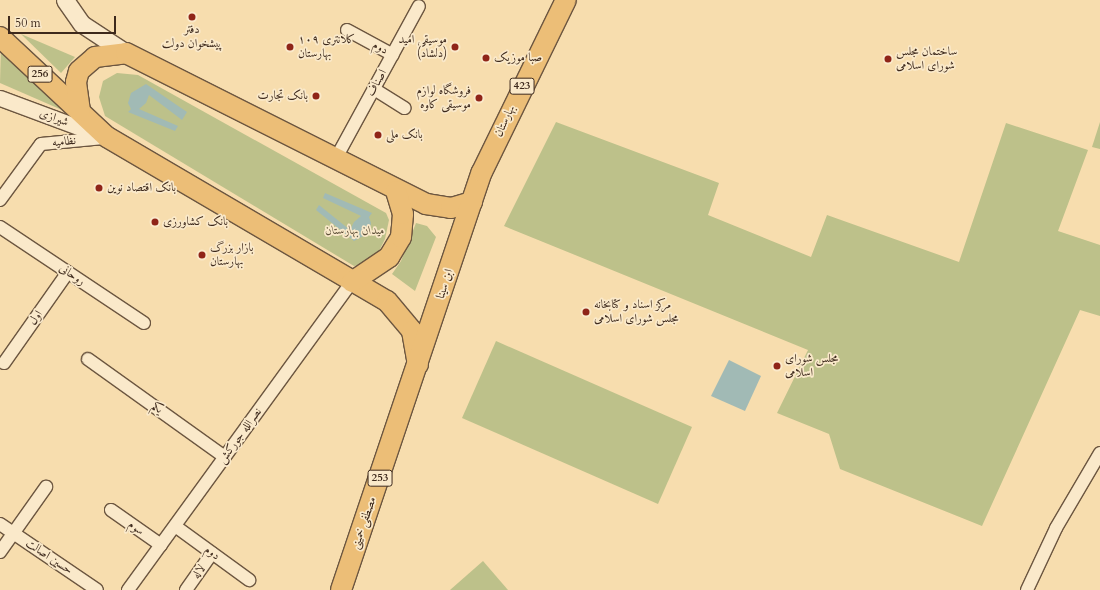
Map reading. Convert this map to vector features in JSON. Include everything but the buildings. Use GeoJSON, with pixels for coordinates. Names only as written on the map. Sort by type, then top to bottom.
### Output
{"type":"FeatureCollection","features":[{"type":"Feature","properties":{"kind":"main road"},"geometry":{"type":"LineString","coordinates":[[65,0],[82,24],[126,53],[396,191],[426,204],[451,208],[472,202]]}},
{"type":"Feature","properties":{"kind":"main road","name":"بهارستان"},"geometry":{"type":"LineString","coordinates":[[472,202],[482,172],[566,0]]}},
{"type":"Feature","properties":{"kind":"main road","name":"256"},"geometry":{"type":"LineString","coordinates":[[0,36],[80,110]]}},
{"type":"Feature","properties":{"kind":"main road"},"geometry":{"type":"LineString","coordinates":[[126,53],[95,58],[79,71],[76,82],[80,110],[108,137],[352,282],[387,301],[400,314],[412,331],[418,366]]}},
{"type":"Feature","properties":{"kind":"main road"},"geometry":{"type":"LineString","coordinates":[[352,282],[389,257],[401,237],[403,214],[396,191]]}},
{"type":"Feature","properties":{"kind":"main road","name":"ابن سینا"},"geometry":{"type":"LineString","coordinates":[[418,366],[472,202]]}},
{"type":"Feature","properties":{"kind":"main road","name":"مصطفی خمینی"},"geometry":{"type":"LineString","coordinates":[[341,590],[418,366]]}},
{"type":"Feature","properties":{"kind":"street","name":"اصناف"},"geometry":{"type":"LineString","coordinates":[[335,160],[419,6]]}},
{"type":"Feature","properties":{"kind":"street","name":"دوم"},"geometry":{"type":"LineString","coordinates":[[346,30],[393,55]]}},
{"type":"Feature","properties":{"kind":"street"},"geometry":{"type":"LineString","coordinates":[[374,89],[405,108]]}},
{"type":"Feature","properties":{"kind":"street","name":"شیرازی"},"geometry":{"type":"LineString","coordinates":[[0,98],[108,137]]}},
{"type":"Feature","properties":{"kind":"street","name":"نظامیه"},"geometry":{"type":"LineString","coordinates":[[0,200],[41,144],[108,137]]}},
{"type":"Feature","properties":{"kind":"street","name":"روحانی"},"geometry":{"type":"LineString","coordinates":[[0,227],[144,324]]}},
{"type":"Feature","properties":{"kind":"street","name":"اول"},"geometry":{"type":"LineString","coordinates":[[4,363],[68,272]]}},
{"type":"Feature","properties":{"kind":"street","name":"نصرالله جورکش"},"geometry":{"type":"LineString","coordinates":[[128,590],[352,282]]}},
{"type":"Feature","properties":{"kind":"street","name":"یکم"},"geometry":{"type":"LineString","coordinates":[[88,359],[225,456]]}},
{"type":"Feature","properties":{"kind":"street"},"geometry":{"type":"LineString","coordinates":[[1027,590],[1056,528],[1100,453]]}},
{"type":"Feature","properties":{"kind":"street"},"geometry":{"type":"LineString","coordinates":[[0,552],[46,487]]}},
{"type":"Feature","properties":{"kind":"street","name":"سوم"},"geometry":{"type":"LineString","coordinates":[[111,510],[161,545]]}},
{"type":"Feature","properties":{"kind":"street","name":"حسین اصالت"},"geometry":{"type":"LineString","coordinates":[[0,524],[97,590]]}},
{"type":"Feature","properties":{"kind":"street","name":"دوم"},"geometry":{"type":"LineString","coordinates":[[175,526],[249,580]]}},
{"type":"Feature","properties":{"kind":"street","name":"لاله"},"geometry":{"type":"LineString","coordinates":[[186,590],[212,553]]}},
{"type":"Feature","properties":{"kind":"green space"},"geometry":{"type":"Polygon","coordinates":[[[21,34],[75,57],[61,73],[21,34]]]}},
{"type":"Feature","properties":{"kind":"green space"},"geometry":{"type":"Polygon","coordinates":[[[1,45],[62,110],[0,83],[1,45]]]}},
{"type":"Feature","properties":{"kind":"green space","name":"میدان بهارستان"},"geometry":{"type":"Polygon","coordinates":[[[117,73],[138,75],[386,213],[389,220],[385,239],[378,253],[365,264],[354,266],[105,116],[99,97],[103,81],[117,73]]]}},
{"type":"Feature","properties":{"kind":"green space"},"geometry":{"type":"Polygon","coordinates":[[[556,122],[719,183],[708,215],[811,257],[827,215],[959,262],[1006,123],[1088,150],[1058,231],[1100,245],[1100,316],[1080,310],[982,526],[840,469],[829,434],[777,413],[808,350],[504,226],[556,122]]]}},
{"type":"Feature","properties":{"kind":"green space"},"geometry":{"type":"Polygon","coordinates":[[[1100,122],[1100,149],[1092,147],[1100,122]]]}},
{"type":"Feature","properties":{"kind":"green space"},"geometry":{"type":"Polygon","coordinates":[[[416,223],[427,226],[436,237],[415,291],[392,274],[401,261],[416,223]]]}},
{"type":"Feature","properties":{"kind":"green space"},"geometry":{"type":"Polygon","coordinates":[[[496,341],[692,427],[658,504],[462,418],[496,341]]]}},
{"type":"Feature","properties":{"kind":"green space"},"geometry":{"type":"Polygon","coordinates":[[[483,561],[508,590],[450,590],[483,561]]]}},
{"type":"Feature","properties":{"kind":"water"},"geometry":{"type":"Polygon","coordinates":[[[146,84],[187,112],[182,120],[149,95],[146,103],[139,109],[178,126],[175,131],[128,112],[131,109],[128,103],[131,93],[146,84]]]}},
{"type":"Feature","properties":{"kind":"water"},"geometry":{"type":"Polygon","coordinates":[[[325,193],[372,213],[369,217],[371,223],[369,233],[354,241],[316,210],[319,205],[350,230],[354,222],[361,216],[323,198],[325,193]]]}},
{"type":"Feature","properties":{"kind":"water"},"geometry":{"type":"Polygon","coordinates":[[[729,360],[761,376],[745,411],[711,396],[729,360]]]}},
{"type":"Feature","properties":{"kind":"place","name":"دفتر پیشخوان دولت"},"geometry":{"type":"Point","coordinates":[192,17]}},
{"type":"Feature","properties":{"kind":"place","name":"کلانتری ۱۰۹ بهارستان"},"geometry":{"type":"Point","coordinates":[290,47]}},
{"type":"Feature","properties":{"kind":"place","name":"موسیقی امید (دلشاد)"},"geometry":{"type":"Point","coordinates":[455,47]}},
{"type":"Feature","properties":{"kind":"place","name":"صبا موزیک"},"geometry":{"type":"Point","coordinates":[486,58]}},
{"type":"Feature","properties":{"kind":"place","name":"ساختمان مجلس شورای اسلامی"},"geometry":{"type":"Point","coordinates":[888,59]}},
{"type":"Feature","properties":{"kind":"place","name":"بانک تجارت"},"geometry":{"type":"Point","coordinates":[316,96]}},
{"type":"Feature","properties":{"kind":"place","name":"فروشگاه لوازم موسیقی کاوه"},"geometry":{"type":"Point","coordinates":[479,98]}},
{"type":"Feature","properties":{"kind":"place","name":"بانک ملی"},"geometry":{"type":"Point","coordinates":[378,135]}},
{"type":"Feature","properties":{"kind":"place","name":"بانک اقتصاد نوین"},"geometry":{"type":"Point","coordinates":[99,188]}},
{"type":"Feature","properties":{"kind":"place","name":"بانک کشاورزی"},"geometry":{"type":"Point","coordinates":[155,222]}},
{"type":"Feature","properties":{"kind":"place","name":"بازار بزرگ بهارستان"},"geometry":{"type":"Point","coordinates":[202,255]}},
{"type":"Feature","properties":{"kind":"place","name":"مرکز اسناد و کتابخانه مجلس شورای اسلامی"},"geometry":{"type":"Point","coordinates":[586,312]}},
{"type":"Feature","properties":{"kind":"place","name":"مجلس شورای اسلامی"},"geometry":{"type":"Point","coordinates":[777,366]}}]}
